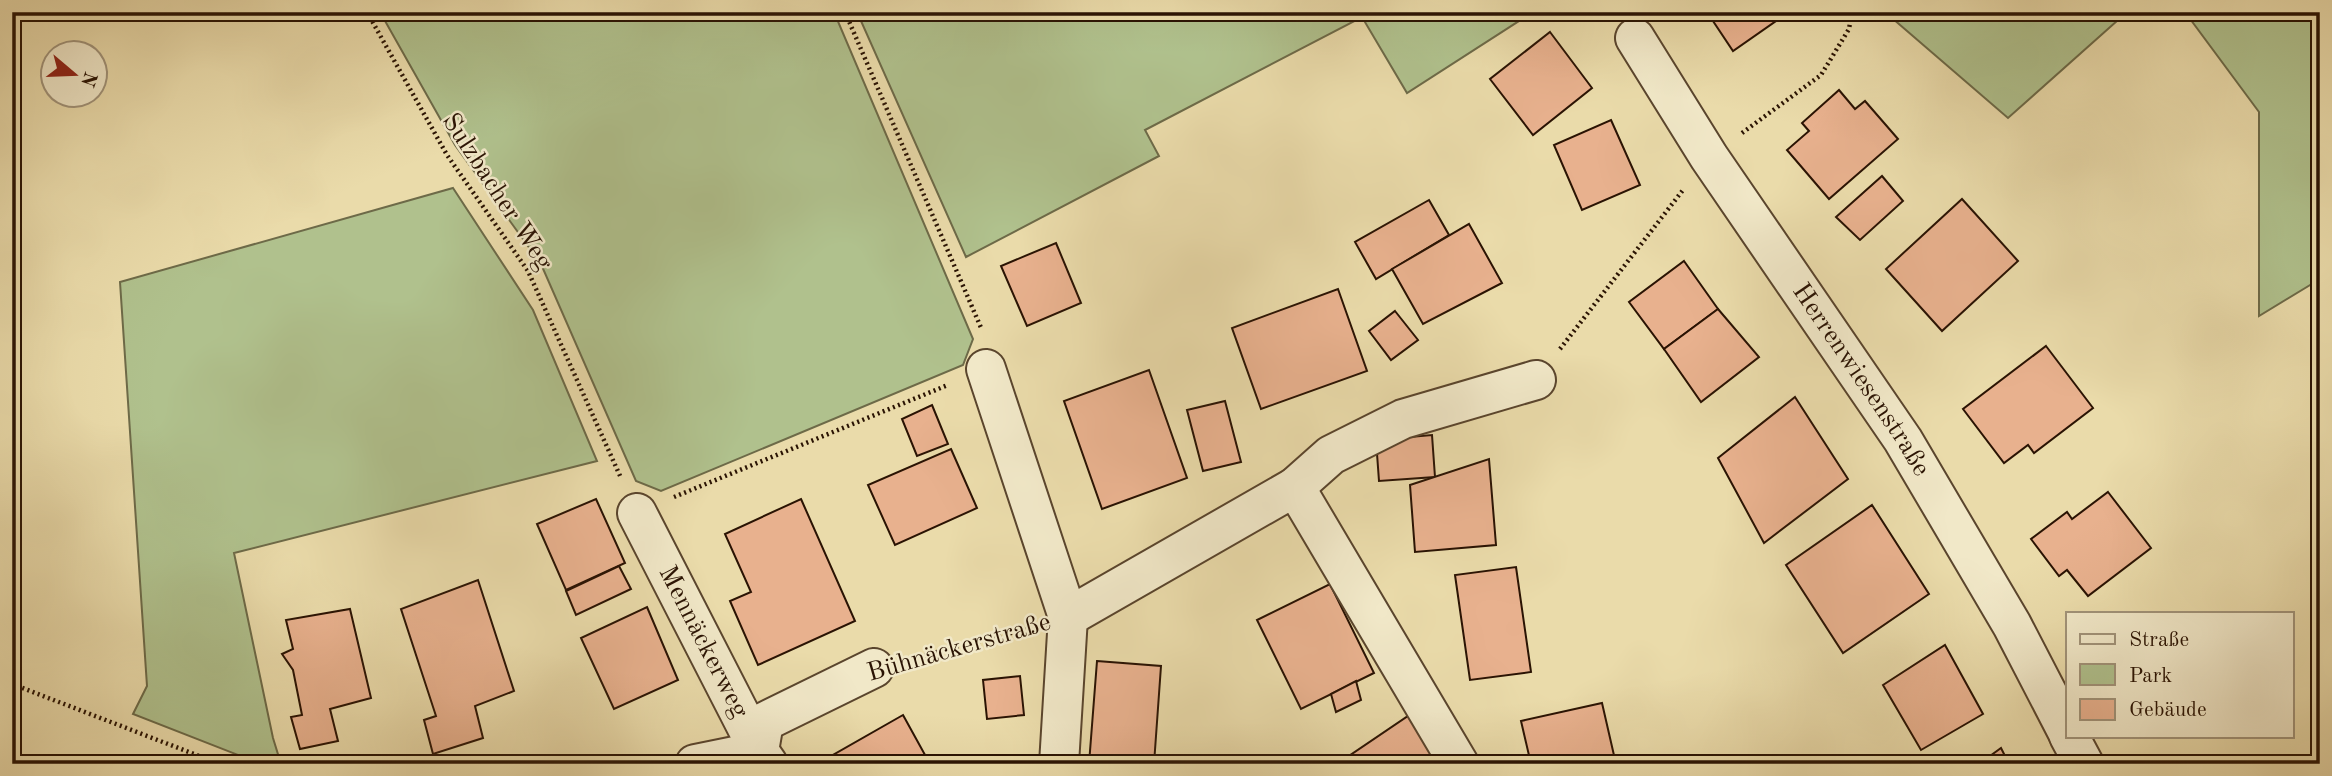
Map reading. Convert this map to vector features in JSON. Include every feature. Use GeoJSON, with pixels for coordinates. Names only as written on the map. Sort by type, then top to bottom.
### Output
{"type":"FeatureCollection","features":[{"type":"Feature","properties":{"kind":"street","name":"Herrenwiesenstraße"},"geometry":{"type":"LineString","coordinates":[[1635,38],[1709,157],[1903,440],[2012,625],[2066,730]]}},
{"type":"Feature","properties":{"kind":"street","name":"Bühnäckerstraße"},"geometry":{"type":"LineString","coordinates":[[986,369],[1068,617],[1059,764]]}},
{"type":"Feature","properties":{"kind":"street","name":"Bühnäckerstraße"},"geometry":{"type":"LineString","coordinates":[[1068,617],[1295,487],[1332,455],[1403,419],[1536,380]]}},
{"type":"Feature","properties":{"kind":"street"},"geometry":{"type":"LineString","coordinates":[[1295,487],[1459,764]]}},
{"type":"Feature","properties":{"kind":"street","name":"Mennäckerweg"},"geometry":{"type":"LineString","coordinates":[[637,513],[764,757],[695,764]]}},
{"type":"Feature","properties":{"kind":"street","name":"Bühnäckerstraße"},"geometry":{"type":"LineString","coordinates":[[764,757],[764,722],[874,668]]}},
{"type":"Feature","properties":{"kind":"street","name":"Herrenwiesenstraße"},"geometry":{"type":"LineString","coordinates":[[2070,738],[2084,764]]}},
{"type":"Feature","properties":{"kind":"path","name":"Sulzbacher Weg"},"geometry":{"type":"LineString","coordinates":[[367,12],[447,155],[528,271],[637,513]]}},
{"type":"Feature","properties":{"kind":"path"},"geometry":{"type":"LineString","coordinates":[[637,513],[986,369],[988,343],[845,12]]}},
{"type":"Feature","properties":{"kind":"path"},"geometry":{"type":"LineString","coordinates":[[1536,380],[1709,157],[1821,75],[1849,29],[1852,12]]}},
{"type":"Feature","properties":{"kind":"path","name":"Bühnäckerstraße"},"geometry":{"type":"LineString","coordinates":[[874,668],[1068,617]]}},
{"type":"Feature","properties":{"kind":"path"},"geometry":{"type":"LineString","coordinates":[[12,684],[220,764]]}},
{"type":"Feature","properties":{"kind":"green space"},"geometry":{"type":"Polygon","coordinates":[[[380,12],[834,12],[973,339],[963,365],[661,491],[636,481],[541,264],[455,145],[380,12]]]}},
{"type":"Feature","properties":{"kind":"green space"},"geometry":{"type":"Polygon","coordinates":[[[857,12],[1533,12],[1407,93],[1362,17],[1145,130],[1159,156],[966,257],[857,12]]]}},
{"type":"Feature","properties":{"kind":"green space"},"geometry":{"type":"Polygon","coordinates":[[[1885,12],[2127,12],[2008,118],[1885,12]]]}},
{"type":"Feature","properties":{"kind":"green space"},"geometry":{"type":"Polygon","coordinates":[[[2185,12],[2320,12],[2320,279],[2259,316],[2259,112],[2185,12]]]}},
{"type":"Feature","properties":{"kind":"green space"},"geometry":{"type":"Polygon","coordinates":[[[453,188],[533,310],[597,461],[234,553],[273,738],[281,764],[261,764],[133,714],[147,686],[120,282],[453,188]]]}},
{"type":"Feature","properties":{"kind":"building"},"geometry":{"type":"Polygon","coordinates":[[[1707,12],[1789,12],[1733,51],[1707,12]]]}},
{"type":"Feature","properties":{"kind":"building"},"geometry":{"type":"Polygon","coordinates":[[[1550,32],[1592,88],[1533,135],[1490,79],[1550,32]]]}},
{"type":"Feature","properties":{"kind":"building"},"geometry":{"type":"Polygon","coordinates":[[[1839,90],[1855,109],[1865,101],[1898,139],[1829,199],[1787,150],[1809,131],[1802,123],[1839,90]]]}},
{"type":"Feature","properties":{"kind":"building"},"geometry":{"type":"Polygon","coordinates":[[[1611,120],[1640,185],[1582,210],[1554,145],[1611,120]]]}},
{"type":"Feature","properties":{"kind":"building"},"geometry":{"type":"Polygon","coordinates":[[[1882,176],[1903,201],[1860,240],[1836,217],[1882,176]]]}},
{"type":"Feature","properties":{"kind":"building"},"geometry":{"type":"Polygon","coordinates":[[[1962,199],[2018,261],[1942,331],[1886,269],[1962,199]]]}},
{"type":"Feature","properties":{"kind":"building"},"geometry":{"type":"Polygon","coordinates":[[[1429,200],[1449,235],[1376,279],[1355,242],[1429,200]]]}},
{"type":"Feature","properties":{"kind":"building"},"geometry":{"type":"Polygon","coordinates":[[[1469,224],[1502,283],[1423,324],[1392,269],[1469,224]]]}},
{"type":"Feature","properties":{"kind":"building"},"geometry":{"type":"Polygon","coordinates":[[[1056,243],[1081,303],[1027,326],[1001,266],[1056,243]]]}},
{"type":"Feature","properties":{"kind":"building"},"geometry":{"type":"Polygon","coordinates":[[[1684,261],[1718,309],[1664,349],[1629,302],[1684,261]]]}},
{"type":"Feature","properties":{"kind":"building"},"geometry":{"type":"Polygon","coordinates":[[[1338,289],[1367,371],[1261,409],[1232,328],[1338,289]]]}},
{"type":"Feature","properties":{"kind":"building"},"geometry":{"type":"Polygon","coordinates":[[[1718,309],[1759,357],[1701,402],[1664,349],[1718,309]]]}},
{"type":"Feature","properties":{"kind":"building"},"geometry":{"type":"Polygon","coordinates":[[[1395,311],[1418,340],[1391,360],[1369,331],[1395,311]]]}},
{"type":"Feature","properties":{"kind":"building"},"geometry":{"type":"Polygon","coordinates":[[[2046,346],[2093,408],[2034,453],[2028,445],[2004,463],[1963,409],[2046,346]]]}},
{"type":"Feature","properties":{"kind":"building"},"geometry":{"type":"Polygon","coordinates":[[[1149,370],[1187,478],[1102,509],[1064,401],[1149,370]]]}},
{"type":"Feature","properties":{"kind":"building"},"geometry":{"type":"Polygon","coordinates":[[[1795,397],[1848,479],[1764,543],[1718,458],[1795,397]]]}},
{"type":"Feature","properties":{"kind":"building"},"geometry":{"type":"Polygon","coordinates":[[[1225,401],[1241,462],[1203,471],[1187,410],[1225,401]]]}},
{"type":"Feature","properties":{"kind":"building"},"geometry":{"type":"Polygon","coordinates":[[[932,405],[948,444],[917,456],[902,419],[932,405]]]}},
{"type":"Feature","properties":{"kind":"building"},"geometry":{"type":"Polygon","coordinates":[[[1432,435],[1435,477],[1379,481],[1376,440],[1432,435]]]}},
{"type":"Feature","properties":{"kind":"building"},"geometry":{"type":"Polygon","coordinates":[[[951,449],[977,508],[895,545],[868,485],[951,449]]]}},
{"type":"Feature","properties":{"kind":"building"},"geometry":{"type":"Polygon","coordinates":[[[1489,459],[1496,545],[1415,552],[1410,485],[1489,459]]]}},
{"type":"Feature","properties":{"kind":"building"},"geometry":{"type":"Polygon","coordinates":[[[2108,492],[2151,548],[2088,596],[2067,570],[2059,576],[2031,539],[2067,512],[2072,519],[2108,492]]]}},
{"type":"Feature","properties":{"kind":"building"},"geometry":{"type":"Polygon","coordinates":[[[596,499],[625,563],[566,590],[537,524],[596,499]]]}},
{"type":"Feature","properties":{"kind":"building"},"geometry":{"type":"Polygon","coordinates":[[[801,499],[855,621],[758,665],[730,601],[751,592],[725,534],[801,499]]]}},
{"type":"Feature","properties":{"kind":"building"},"geometry":{"type":"Polygon","coordinates":[[[1872,505],[1929,594],[1843,653],[1786,565],[1872,505]]]}},
{"type":"Feature","properties":{"kind":"building"},"geometry":{"type":"Polygon","coordinates":[[[619,566],[631,589],[576,615],[566,591],[619,566]]]}},
{"type":"Feature","properties":{"kind":"building"},"geometry":{"type":"Polygon","coordinates":[[[1516,567],[1531,672],[1470,680],[1455,575],[1516,567]]]}},
{"type":"Feature","properties":{"kind":"building"},"geometry":{"type":"Polygon","coordinates":[[[478,580],[514,691],[475,706],[483,738],[433,754],[424,720],[436,716],[401,609],[478,580]]]}},
{"type":"Feature","properties":{"kind":"building"},"geometry":{"type":"Polygon","coordinates":[[[1330,584],[1374,673],[1301,709],[1257,620],[1330,584]]]}},
{"type":"Feature","properties":{"kind":"building"},"geometry":{"type":"Polygon","coordinates":[[[647,607],[678,680],[614,709],[581,638],[647,607]]]}},
{"type":"Feature","properties":{"kind":"building"},"geometry":{"type":"Polygon","coordinates":[[[350,609],[371,698],[330,709],[338,741],[300,749],[291,717],[302,715],[293,670],[282,654],[293,649],[286,620],[350,609]]]}},
{"type":"Feature","properties":{"kind":"building"},"geometry":{"type":"Polygon","coordinates":[[[1945,645],[1983,714],[1921,750],[1883,685],[1945,645]]]}},
{"type":"Feature","properties":{"kind":"building"},"geometry":{"type":"Polygon","coordinates":[[[1097,661],[1161,666],[1154,764],[1089,764],[1097,661]]]}},
{"type":"Feature","properties":{"kind":"building"},"geometry":{"type":"Polygon","coordinates":[[[1020,676],[1024,715],[987,719],[983,680],[1020,676]]]}},
{"type":"Feature","properties":{"kind":"building"},"geometry":{"type":"Polygon","coordinates":[[[1356,681],[1361,700],[1336,712],[1331,694],[1356,681]]]}},
{"type":"Feature","properties":{"kind":"building"},"geometry":{"type":"Polygon","coordinates":[[[1602,703],[1616,764],[1531,764],[1521,721],[1602,703]]]}},
{"type":"Feature","properties":{"kind":"building"},"geometry":{"type":"Polygon","coordinates":[[[903,715],[930,764],[817,764],[903,715]]]}},
{"type":"Feature","properties":{"kind":"building"},"geometry":{"type":"Polygon","coordinates":[[[1408,716],[1439,764],[1337,764],[1408,716]]]}},
{"type":"Feature","properties":{"kind":"building"},"geometry":{"type":"Polygon","coordinates":[[[2001,748],[2009,764],[1979,764],[2001,748]]]}}]}
